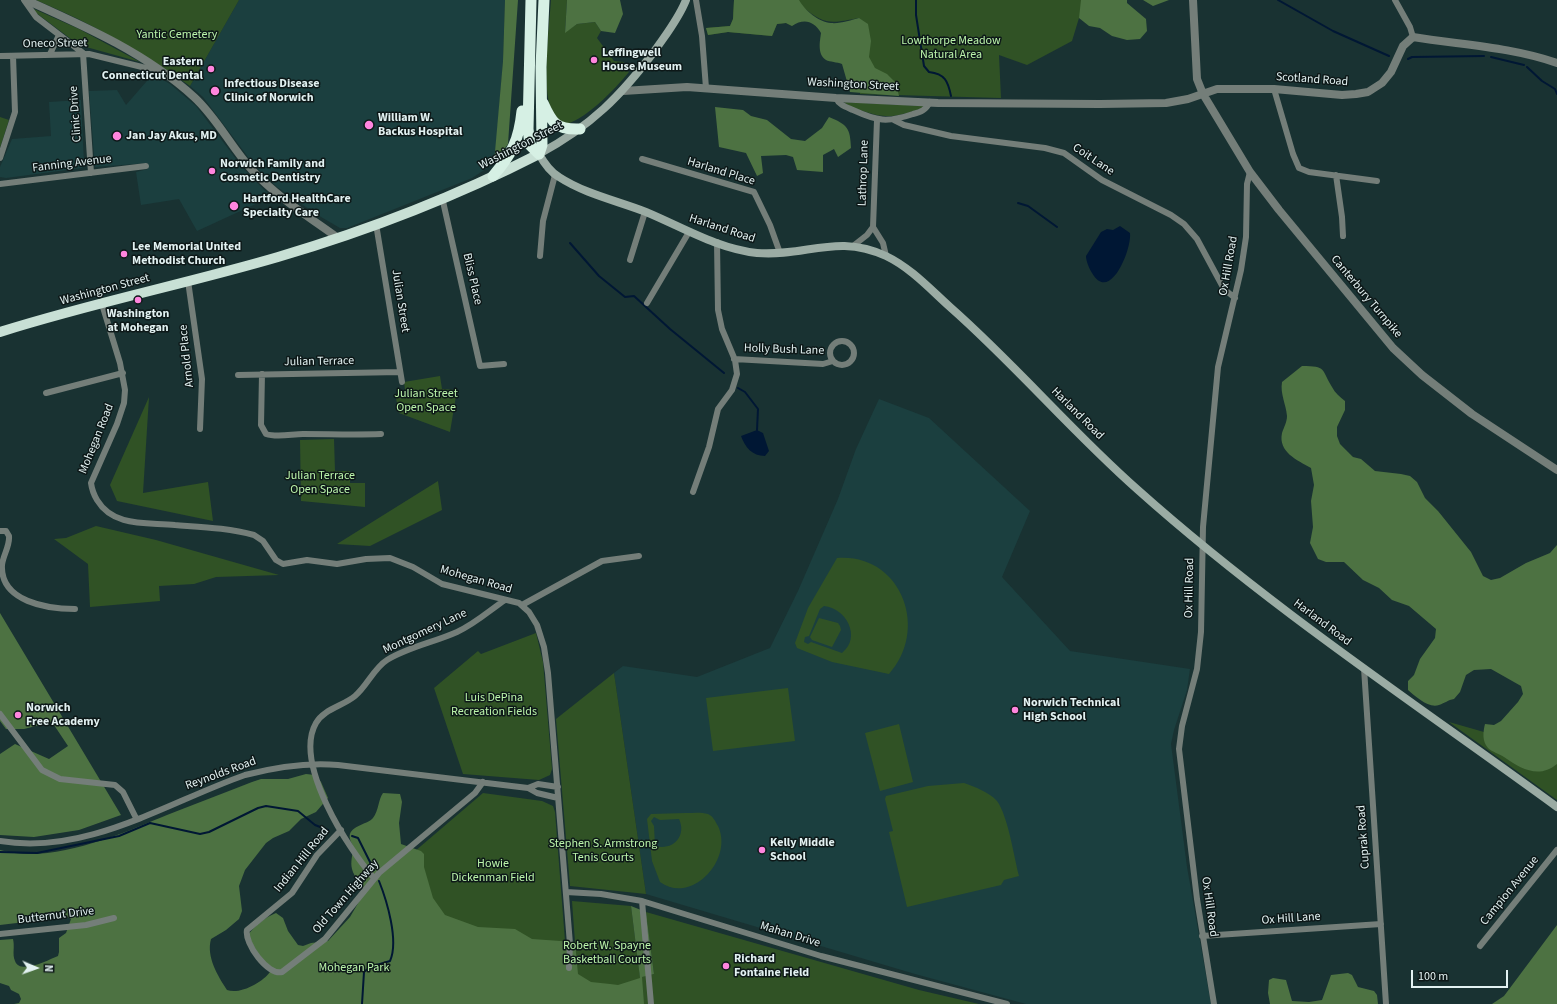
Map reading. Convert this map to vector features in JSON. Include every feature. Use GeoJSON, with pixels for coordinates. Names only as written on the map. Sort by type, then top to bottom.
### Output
{"type":"FeatureCollection","features":[{"type":"Feature","properties":{"kind":"highway"},"geometry":{"type":"LineString","coordinates":[[531,0],[528,65],[529,140],[532,148],[539,154],[542,145],[541,98],[544,0]]}},
{"type":"Feature","properties":{"kind":"highway"},"geometry":{"type":"LineString","coordinates":[[493,176],[508,158],[518,139],[522,112],[523,79],[528,65]]}},
{"type":"Feature","properties":{"kind":"highway"},"geometry":{"type":"LineString","coordinates":[[541,98],[554,124],[564,128],[580,129]]}},
{"type":"Feature","properties":{"kind":"highway","name":"Washington Street"},"geometry":{"type":"LineString","coordinates":[[0,332],[278,257],[338,238],[493,176],[539,154]]}},
{"type":"Feature","properties":{"kind":"main road"},"geometry":{"type":"LineString","coordinates":[[623,91],[668,31],[686,0]]}},
{"type":"Feature","properties":{"kind":"main road","name":"Washington Street"},"geometry":{"type":"LineString","coordinates":[[539,154],[580,129],[623,91]]}},
{"type":"Feature","properties":{"kind":"main road","name":"Harland Road"},"geometry":{"type":"LineString","coordinates":[[539,154],[546,166],[555,175],[570,183],[645,212],[689,232],[751,252],[780,253],[835,245],[853,246],[886,256],[912,273],[968,323],[1012,364],[1131,485],[1202,544],[1303,625],[1557,807]]}},
{"type":"Feature","properties":{"kind":"street"},"geometry":{"type":"LineString","coordinates":[[25,0],[34,15],[83,53]]}},
{"type":"Feature","properties":{"kind":"street"},"geometry":{"type":"LineString","coordinates":[[25,0],[108,39],[157,69],[198,100],[240,156],[267,185],[338,238]]}},
{"type":"Feature","properties":{"kind":"street"},"geometry":{"type":"LineString","coordinates":[[696,0],[702,36],[706,88]]}},
{"type":"Feature","properties":{"kind":"street","name":"Canterbury Turnpike"},"geometry":{"type":"LineString","coordinates":[[1193,0],[1197,79],[1203,94],[1250,172],[1279,210],[1393,348],[1447,397],[1557,470]]}},
{"type":"Feature","properties":{"kind":"street"},"geometry":{"type":"LineString","coordinates":[[1395,0],[1410,27],[1413,37],[1535,55],[1557,63]]}},
{"type":"Feature","properties":{"kind":"street"},"geometry":{"type":"LineString","coordinates":[[50,54],[59,35]]}},
{"type":"Feature","properties":{"kind":"street","name":"Scotland Road"},"geometry":{"type":"LineString","coordinates":[[1203,94],[1217,90],[1274,89],[1342,95],[1368,92],[1382,83],[1390,72],[1402,46],[1413,37]]}},
{"type":"Feature","properties":{"kind":"street","name":"Oneco Street"},"geometry":{"type":"LineString","coordinates":[[0,56],[83,53],[99,55],[142,67],[157,69]]}},
{"type":"Feature","properties":{"kind":"street","name":"Clinic Drive"},"geometry":{"type":"LineString","coordinates":[[83,53],[90,173]]}},
{"type":"Feature","properties":{"kind":"street"},"geometry":{"type":"LineString","coordinates":[[0,158],[15,112],[13,56]]}},
{"type":"Feature","properties":{"kind":"street","name":"Washington Street"},"geometry":{"type":"LineString","coordinates":[[623,91],[669,88],[706,88],[836,98],[930,102],[1166,103],[1188,99],[1203,94]]}},
{"type":"Feature","properties":{"kind":"street"},"geometry":{"type":"LineString","coordinates":[[1274,89],[1299,168],[1309,172],[1377,181]]}},
{"type":"Feature","properties":{"kind":"street"},"geometry":{"type":"LineString","coordinates":[[836,98],[841,105],[877,120],[894,120],[925,110],[930,102]]}},
{"type":"Feature","properties":{"kind":"street","name":"Lathrop Lane"},"geometry":{"type":"LineString","coordinates":[[873,226],[877,120]]}},
{"type":"Feature","properties":{"kind":"street","name":"Coit Lane"},"geometry":{"type":"LineString","coordinates":[[894,120],[904,125],[950,136],[1045,148],[1064,153],[1102,180],[1180,220],[1197,239],[1224,289],[1235,298]]}},
{"type":"Feature","properties":{"kind":"street","name":"Harland Place"},"geometry":{"type":"LineString","coordinates":[[642,159],[754,192],[761,204],[780,253]]}},
{"type":"Feature","properties":{"kind":"street","name":"Fanning Avenue"},"geometry":{"type":"LineString","coordinates":[[0,184],[146,166]]}},
{"type":"Feature","properties":{"kind":"street","name":"Ox Hill Road"},"geometry":{"type":"LineString","coordinates":[[1214,1004],[1202,936],[1179,749],[1181,731],[1197,665],[1201,632],[1202,544],[1218,366],[1241,270],[1246,237],[1247,184],[1250,172]]}},
{"type":"Feature","properties":{"kind":"street"},"geometry":{"type":"LineString","coordinates":[[540,256],[544,221],[555,175]]}},
{"type":"Feature","properties":{"kind":"street"},"geometry":{"type":"LineString","coordinates":[[1336,175],[1343,236]]}},
{"type":"Feature","properties":{"kind":"street","name":"Bliss Place"},"geometry":{"type":"LineString","coordinates":[[442,197],[480,366],[504,364]]}},
{"type":"Feature","properties":{"kind":"street"},"geometry":{"type":"LineString","coordinates":[[630,260],[645,212]]}},
{"type":"Feature","properties":{"kind":"street","name":"Julian Street"},"geometry":{"type":"LineString","coordinates":[[376,224],[402,382]]}},
{"type":"Feature","properties":{"kind":"street"},"geometry":{"type":"LineString","coordinates":[[853,246],[866,235],[873,226],[883,243],[886,256]]}},
{"type":"Feature","properties":{"kind":"street"},"geometry":{"type":"LineString","coordinates":[[647,303],[689,232]]}},
{"type":"Feature","properties":{"kind":"street"},"geometry":{"type":"LineString","coordinates":[[693,492],[709,448],[719,406],[734,384],[737,371],[734,359],[722,329],[717,304],[717,242]]}},
{"type":"Feature","properties":{"kind":"street","name":"Arnold Place"},"geometry":{"type":"LineString","coordinates":[[188,281],[202,379],[200,429]]}},
{"type":"Feature","properties":{"kind":"street","name":"Mohegan Road"},"geometry":{"type":"LineString","coordinates":[[102,304],[123,373],[125,390],[124,403],[117,424],[91,483],[93,492],[100,505],[112,515],[139,524],[177,525],[254,535],[263,541],[276,560],[285,564],[307,560],[337,564],[372,558],[393,559],[413,567],[442,584],[522,605],[535,620],[545,652],[558,787],[570,944],[570,968]]}},
{"type":"Feature","properties":{"kind":"street","name":"Holly Bush Lane"},"geometry":{"type":"LineString","coordinates":[[734,359],[822,364],[834,361]]}},
{"type":"Feature","properties":{"kind":"street","name":"Julian Terrace"},"geometry":{"type":"LineString","coordinates":[[238,375],[400,372]]}},
{"type":"Feature","properties":{"kind":"street"},"geometry":{"type":"LineString","coordinates":[[46,393],[123,373]]}},
{"type":"Feature","properties":{"kind":"street"},"geometry":{"type":"LineString","coordinates":[[262,374],[261,425],[266,434],[273,436],[301,434],[381,434]]}},
{"type":"Feature","properties":{"kind":"street"},"geometry":{"type":"LineString","coordinates":[[0,531],[6,531],[9,536],[2,567],[4,579],[9,589],[23,598],[46,608],[75,609]]}},
{"type":"Feature","properties":{"kind":"street"},"geometry":{"type":"LineString","coordinates":[[522,605],[602,561],[640,556]]}},
{"type":"Feature","properties":{"kind":"street","name":"Montgomery Lane"},"geometry":{"type":"LineString","coordinates":[[312,764],[312,735],[316,723],[326,713],[356,696],[382,664],[390,658],[458,631],[505,600]]}},
{"type":"Feature","properties":{"kind":"street","name":"Cuprak Road"},"geometry":{"type":"LineString","coordinates":[[1364,668],[1386,1004]]}},
{"type":"Feature","properties":{"kind":"street"},"geometry":{"type":"LineString","coordinates":[[0,714],[42,770],[60,778],[115,785],[124,792],[136,818]]}},
{"type":"Feature","properties":{"kind":"street"},"geometry":{"type":"LineString","coordinates":[[312,764],[316,780],[355,856],[374,878]]}},
{"type":"Feature","properties":{"kind":"street","name":"Reynolds Road"},"geometry":{"type":"LineString","coordinates":[[0,841],[32,844],[69,840],[99,832],[245,775],[287,766],[312,764],[528,788],[537,793],[558,798]]}},
{"type":"Feature","properties":{"kind":"street","name":"Old Town Highway"},"geometry":{"type":"LineString","coordinates":[[276,973],[284,971],[322,942],[374,878],[475,793],[483,782]]}},
{"type":"Feature","properties":{"kind":"street","name":"Reynolds Road"},"geometry":{"type":"LineString","coordinates":[[528,788],[538,784],[558,787]]}},
{"type":"Feature","properties":{"kind":"street","name":"Indian Hill Road"},"geometry":{"type":"LineString","coordinates":[[276,973],[267,967],[248,942],[247,930],[292,893],[317,855],[341,830]]}},
{"type":"Feature","properties":{"kind":"street","name":"Campion Avenue"},"geometry":{"type":"LineString","coordinates":[[1480,946],[1557,850]]}},
{"type":"Feature","properties":{"kind":"street","name":"Mahan Drive"},"geometry":{"type":"LineString","coordinates":[[566,892],[601,894],[642,901],[821,956],[1006,1004]]}},
{"type":"Feature","properties":{"kind":"street"},"geometry":{"type":"LineString","coordinates":[[642,901],[651,1004]]}},
{"type":"Feature","properties":{"kind":"street","name":"Butternut Drive"},"geometry":{"type":"LineString","coordinates":[[0,934],[86,925],[114,918]]}},
{"type":"Feature","properties":{"kind":"street","name":"Ox Hill Lane"},"geometry":{"type":"LineString","coordinates":[[1202,936],[1381,924]]}},
{"type":"Feature","properties":{"kind":"shaded area","name":"William W. Backus Hospital"},"geometry":{"type":"Polygon","coordinates":[[[239,0],[505,0],[503,61],[495,163],[472,178],[347,228],[340,228],[316,214],[277,187],[254,165],[203,97],[190,86],[239,0]]]}},
{"type":"Feature","properties":{"kind":"shaded area"},"geometry":{"type":"Polygon","coordinates":[[[153,74],[170,84],[196,106],[242,167],[271,197],[197,231],[179,199],[141,205],[136,172],[148,169],[148,163],[95,167],[89,91],[117,90],[126,105],[153,74]]]}},
{"type":"Feature","properties":{"kind":"shaded area"},"geometry":{"type":"Polygon","coordinates":[[[81,100],[84,164],[82,168],[6,178],[0,177],[0,167],[12,139],[51,136],[49,102],[81,100]]]}},
{"type":"Feature","properties":{"kind":"shaded area"},"geometry":{"type":"Polygon","coordinates":[[[1120,226],[1130,233],[1130,241],[1124,261],[1112,278],[1106,282],[1099,281],[1092,273],[1086,256],[1101,232],[1107,229],[1113,230],[1120,226]]]}},
{"type":"Feature","properties":{"kind":"shaded area","name":"Norwich Technical High School"},"geometry":{"type":"Polygon","coordinates":[[[879,399],[929,418],[1030,511],[1002,577],[1070,651],[1190,669],[1187,690],[1171,744],[1187,867],[1211,1004],[1026,1004],[915,974],[646,894],[614,673],[623,666],[697,677],[770,648],[798,591],[838,499],[856,449],[879,399]]]}},
{"type":"Feature","properties":{"kind":"shaded area"},"geometry":{"type":"Polygon","coordinates":[[[757,430],[763,433],[769,451],[765,456],[760,456],[753,453],[745,444],[741,436],[757,430]]]}},
{"type":"Feature","properties":{"kind":"green space","name":"Yantic Cemetery"},"geometry":{"type":"Polygon","coordinates":[[[36,0],[239,0],[190,86],[153,61],[116,39],[77,18],[36,0]]]}},
{"type":"Feature","properties":{"kind":"green space"},"geometry":{"type":"Polygon","coordinates":[[[505,0],[518,0],[508,144],[494,163],[503,61],[505,0]]]}},
{"type":"Feature","properties":{"kind":"green space"},"geometry":{"type":"Polygon","coordinates":[[[551,0],[567,0],[565,32],[577,24],[595,22],[601,31],[597,38],[614,61],[624,62],[622,67],[629,72],[599,104],[589,112],[580,118],[563,124],[552,112],[547,88],[546,73],[551,0]]]}},
{"type":"Feature","properties":{"kind":"green space"},"geometry":{"type":"Polygon","coordinates":[[[567,0],[620,0],[623,14],[615,33],[601,31],[595,22],[577,24],[565,33],[567,0]]]}},
{"type":"Feature","properties":{"kind":"green space","name":"Lowthorpe Meadow Natural Area"},"geometry":{"type":"Polygon","coordinates":[[[734,0],[1106,0],[1107,21],[1079,18],[1072,41],[1027,65],[999,55],[1001,98],[860,94],[859,18],[829,22],[817,17],[803,7],[792,26],[786,23],[777,24],[772,36],[728,32],[708,35],[706,28],[730,26],[733,19],[734,0]]]}},
{"type":"Feature","properties":{"kind":"green space"},"geometry":{"type":"Polygon","coordinates":[[[734,0],[799,0],[805,8],[822,21],[838,23],[859,18],[868,24],[871,41],[869,57],[875,68],[887,74],[896,83],[899,96],[850,92],[842,64],[828,61],[821,54],[821,33],[812,23],[801,22],[792,26],[786,23],[777,24],[772,36],[728,32],[708,35],[706,28],[730,26],[733,19],[734,0]]]}},
{"type":"Feature","properties":{"kind":"green space"},"geometry":{"type":"Polygon","coordinates":[[[1081,0],[1127,0],[1127,3],[1146,19],[1147,31],[1140,39],[1127,40],[1112,36],[1100,28],[1089,26],[1079,18],[1081,0]]]}},
{"type":"Feature","properties":{"kind":"green space"},"geometry":{"type":"Polygon","coordinates":[[[1143,0],[1169,0],[1153,6],[1143,0]]]}},
{"type":"Feature","properties":{"kind":"green space"},"geometry":{"type":"Polygon","coordinates":[[[34,9],[79,29],[140,62],[79,45],[35,12],[34,9]]]}},
{"type":"Feature","properties":{"kind":"green space"},"geometry":{"type":"Polygon","coordinates":[[[844,102],[923,106],[923,108],[900,115],[887,116],[872,114],[850,107],[844,102]]]}},
{"type":"Feature","properties":{"kind":"green space"},"geometry":{"type":"Polygon","coordinates":[[[715,107],[743,110],[751,116],[767,120],[791,139],[805,141],[822,128],[829,117],[840,122],[847,128],[850,136],[851,148],[838,157],[834,149],[823,155],[823,172],[797,170],[793,157],[786,155],[761,156],[763,173],[757,176],[746,153],[719,147],[715,107]]]}},
{"type":"Feature","properties":{"kind":"green space"},"geometry":{"type":"Polygon","coordinates":[[[0,117],[9,120],[0,148],[0,117]]]}},
{"type":"Feature","properties":{"kind":"green space"},"geometry":{"type":"Polygon","coordinates":[[[1302,366],[1320,368],[1335,391],[1345,401],[1345,410],[1337,427],[1337,436],[1340,444],[1353,457],[1361,459],[1375,471],[1410,476],[1417,482],[1425,498],[1438,511],[1471,552],[1483,576],[1491,580],[1500,578],[1526,563],[1550,553],[1557,545],[1557,764],[1544,771],[1530,771],[1488,748],[1483,733],[1485,724],[1494,725],[1501,721],[1523,694],[1521,686],[1491,669],[1474,670],[1466,675],[1460,692],[1454,699],[1439,705],[1435,706],[1427,704],[1408,690],[1408,681],[1414,675],[1420,659],[1435,638],[1436,629],[1409,606],[1392,600],[1379,588],[1363,580],[1344,562],[1326,562],[1318,559],[1310,543],[1313,527],[1311,501],[1314,485],[1311,468],[1290,455],[1283,445],[1282,440],[1282,433],[1287,416],[1282,391],[1282,382],[1302,366]]]}},
{"type":"Feature","properties":{"kind":"green space","name":"Julian Street Open Space"},"geometry":{"type":"Polygon","coordinates":[[[440,376],[442,389],[457,390],[450,432],[399,413],[396,398],[406,397],[404,382],[440,376]]]}},
{"type":"Feature","properties":{"kind":"green space"},"geometry":{"type":"Polygon","coordinates":[[[149,397],[143,493],[208,482],[213,521],[117,501],[110,485],[149,397]]]}},
{"type":"Feature","properties":{"kind":"green space","name":"Julian Terrace Open Space"},"geometry":{"type":"Polygon","coordinates":[[[334,439],[335,471],[350,471],[350,483],[365,483],[365,507],[301,501],[300,440],[334,439]]]}},
{"type":"Feature","properties":{"kind":"green space"},"geometry":{"type":"Polygon","coordinates":[[[438,481],[442,510],[370,546],[337,544],[438,481]]]}},
{"type":"Feature","properties":{"kind":"green space"},"geometry":{"type":"Polygon","coordinates":[[[96,526],[156,540],[279,575],[216,577],[194,584],[159,586],[160,601],[90,607],[88,564],[54,539],[66,538],[96,526]]]}},
{"type":"Feature","properties":{"kind":"green space"},"geometry":{"type":"Polygon","coordinates":[[[837,558],[859,560],[878,568],[892,581],[902,597],[907,616],[907,636],[901,656],[889,674],[832,662],[797,648],[795,643],[808,608],[837,558]],[[824,606],[820,609],[809,636],[805,637],[804,642],[808,644],[811,642],[842,653],[848,646],[851,639],[851,632],[849,624],[845,618],[832,608],[824,606]]]}},
{"type":"Feature","properties":{"kind":"green space","name":"Norwich Free Academy"},"geometry":{"type":"Polygon","coordinates":[[[0,613],[121,815],[79,830],[34,837],[0,835],[0,754],[15,744],[49,759],[68,746],[52,722],[24,729],[6,729],[0,721],[0,613]]]}},
{"type":"Feature","properties":{"kind":"green space"},"geometry":{"type":"Polygon","coordinates":[[[819,618],[838,623],[840,626],[841,630],[832,647],[812,640],[810,637],[819,618]]]}},
{"type":"Feature","properties":{"kind":"green space","name":"Luis DePina Recreation Fields"},"geometry":{"type":"Polygon","coordinates":[[[536,633],[543,662],[552,769],[550,775],[539,780],[463,774],[434,688],[478,651],[481,654],[536,633]]]}},
{"type":"Feature","properties":{"kind":"green space","name":"Stephen S. Armstrong Tenis Courts"},"geometry":{"type":"Polygon","coordinates":[[[614,673],[646,894],[570,886],[556,719],[614,673]]]}},
{"type":"Feature","properties":{"kind":"green space"},"geometry":{"type":"Polygon","coordinates":[[[788,688],[795,741],[713,751],[706,698],[788,688]]]}},
{"type":"Feature","properties":{"kind":"green space"},"geometry":{"type":"Polygon","coordinates":[[[1449,722],[1512,740],[1557,764],[1557,800],[1449,722]]]}},
{"type":"Feature","properties":{"kind":"green space"},"geometry":{"type":"Polygon","coordinates":[[[899,724],[913,782],[880,791],[865,733],[899,724]]]}},
{"type":"Feature","properties":{"kind":"green space","name":"Mohegan Park"},"geometry":{"type":"Polygon","coordinates":[[[306,774],[315,775],[321,782],[328,798],[316,812],[301,819],[289,831],[266,843],[245,870],[239,886],[242,911],[239,919],[226,930],[211,939],[211,959],[227,990],[238,991],[251,987],[262,980],[270,972],[262,962],[248,935],[257,925],[268,917],[276,913],[283,918],[288,931],[298,945],[303,946],[311,943],[328,941],[350,917],[364,893],[362,886],[351,866],[353,845],[350,840],[351,831],[373,818],[383,793],[400,794],[402,802],[399,823],[401,844],[421,851],[424,854],[424,867],[433,898],[445,915],[478,927],[515,929],[532,939],[575,942],[578,974],[591,982],[618,985],[640,978],[631,906],[646,912],[654,974],[642,977],[644,1004],[14,1004],[19,1003],[21,999],[19,994],[11,990],[9,986],[0,983],[0,940],[13,939],[14,958],[18,965],[28,967],[35,965],[58,956],[59,938],[66,933],[71,919],[67,917],[0,925],[0,850],[20,854],[41,854],[63,851],[129,831],[261,779],[288,779],[306,774]]]}},
{"type":"Feature","properties":{"kind":"green space"},"geometry":{"type":"Polygon","coordinates":[[[964,783],[986,792],[997,801],[1007,826],[1019,876],[1004,880],[1001,885],[907,907],[889,832],[893,831],[885,799],[886,796],[928,786],[964,783]]]}},
{"type":"Feature","properties":{"kind":"green space"},"geometry":{"type":"Polygon","coordinates":[[[483,793],[542,801],[553,806],[555,812],[565,941],[575,942],[572,901],[631,906],[640,977],[654,974],[646,912],[919,990],[979,1004],[247,1004],[333,940],[387,875],[483,793]]]}},
{"type":"Feature","properties":{"kind":"green space"},"geometry":{"type":"Polygon","coordinates":[[[700,813],[708,814],[713,817],[718,826],[721,839],[720,852],[715,865],[707,875],[696,883],[684,888],[672,888],[660,882],[652,861],[647,819],[651,814],[700,813]],[[654,817],[651,821],[654,826],[655,846],[662,847],[673,844],[680,836],[681,825],[679,819],[660,820],[654,817]]]}},
{"type":"Feature","properties":{"kind":"green space"},"geometry":{"type":"Polygon","coordinates":[[[1557,925],[1557,1004],[1492,1004],[1504,996],[1557,925]]]}},
{"type":"Feature","properties":{"kind":"green space"},"geometry":{"type":"Polygon","coordinates":[[[1348,973],[1352,975],[1358,987],[1374,991],[1377,995],[1378,1004],[1270,1004],[1268,993],[1269,980],[1273,978],[1286,980],[1292,1001],[1309,1002],[1322,1000],[1331,975],[1348,973]]]}},
{"type":"Feature","properties":{"kind":"waterway"},"geometry":{"type":"LineString","coordinates":[[916,0],[916,15],[924,66],[929,72],[939,74],[945,79],[949,86],[951,96]]}},
{"type":"Feature","properties":{"kind":"waterway"},"geometry":{"type":"LineString","coordinates":[[1278,0],[1333,31],[1389,56]]}},
{"type":"Feature","properties":{"kind":"waterway"},"geometry":{"type":"LineString","coordinates":[[1408,59],[1412,57],[1484,56]]}},
{"type":"Feature","properties":{"kind":"waterway"},"geometry":{"type":"LineString","coordinates":[[1491,57],[1524,65]]}},
{"type":"Feature","properties":{"kind":"waterway"},"geometry":{"type":"LineString","coordinates":[[1527,67],[1542,81],[1555,89],[1557,94]]}},
{"type":"Feature","properties":{"kind":"waterway"},"geometry":{"type":"LineString","coordinates":[[1018,203],[1028,206],[1057,227]]}},
{"type":"Feature","properties":{"kind":"waterway"},"geometry":{"type":"LineString","coordinates":[[570,243],[599,276],[625,297],[634,296],[670,329],[724,373]]}},
{"type":"Feature","properties":{"kind":"waterway"},"geometry":{"type":"LineString","coordinates":[[738,388],[745,392],[758,409],[757,430]]}},
{"type":"Feature","properties":{"kind":"waterway"},"geometry":{"type":"LineString","coordinates":[[0,852],[37,853],[119,836],[150,823],[200,834],[209,832],[258,808],[266,806],[298,811],[315,825],[328,830]]}},
{"type":"Feature","properties":{"kind":"waterway"},"geometry":{"type":"LineString","coordinates":[[352,836],[358,838],[374,870]]}},
{"type":"Feature","properties":{"kind":"waterway"},"geometry":{"type":"LineString","coordinates":[[362,1004],[364,972],[370,967],[390,961],[392,953],[393,932],[379,881]]}},
{"type":"Feature","properties":{"kind":"place","name":"Leffingwell House Museum"},"geometry":{"type":"Point","coordinates":[594,60]}},
{"type":"Feature","properties":{"kind":"place","name":"Eastern Connecticut Dental"},"geometry":{"type":"Point","coordinates":[211,69]}},
{"type":"Feature","properties":{"kind":"place","name":"Infectious Disease Clinic of Norwich"},"geometry":{"type":"Point","coordinates":[215,91]}},
{"type":"Feature","properties":{"kind":"place","name":"William W. Backus Hospital"},"geometry":{"type":"Point","coordinates":[369,125]}},
{"type":"Feature","properties":{"kind":"place","name":"Jan Jay Akus, MD"},"geometry":{"type":"Point","coordinates":[117,136]}},
{"type":"Feature","properties":{"kind":"place","name":"Norwich Family and Cosmetic Dentistry"},"geometry":{"type":"Point","coordinates":[212,171]}},
{"type":"Feature","properties":{"kind":"place","name":"Hartford HealthCare Specialty Care"},"geometry":{"type":"Point","coordinates":[234,206]}},
{"type":"Feature","properties":{"kind":"place","name":"Lee Memorial United Methodist Church"},"geometry":{"type":"Point","coordinates":[124,254]}},
{"type":"Feature","properties":{"kind":"place","name":"Washington at Mohegan"},"geometry":{"type":"Point","coordinates":[138,300]}},
{"type":"Feature","properties":{"kind":"place","name":"Norwich Technical High School"},"geometry":{"type":"Point","coordinates":[1015,710]}},
{"type":"Feature","properties":{"kind":"place","name":"Norwich Free Academy"},"geometry":{"type":"Point","coordinates":[18,715]}},
{"type":"Feature","properties":{"kind":"place","name":"Kelly Middle School"},"geometry":{"type":"Point","coordinates":[762,850]}},
{"type":"Feature","properties":{"kind":"place","name":"Richard Fontaine Field"},"geometry":{"type":"Point","coordinates":[726,966]}},
{"type":"Feature","properties":{"kind":"park label","name":"Howie Dickenman Field"},"geometry":{"type":"Point","coordinates":[493,871]}},
{"type":"Feature","properties":{"kind":"park label","name":"Robert W. Spayne Basketball Courts"},"geometry":{"type":"Point","coordinates":[607,953]}}]}
